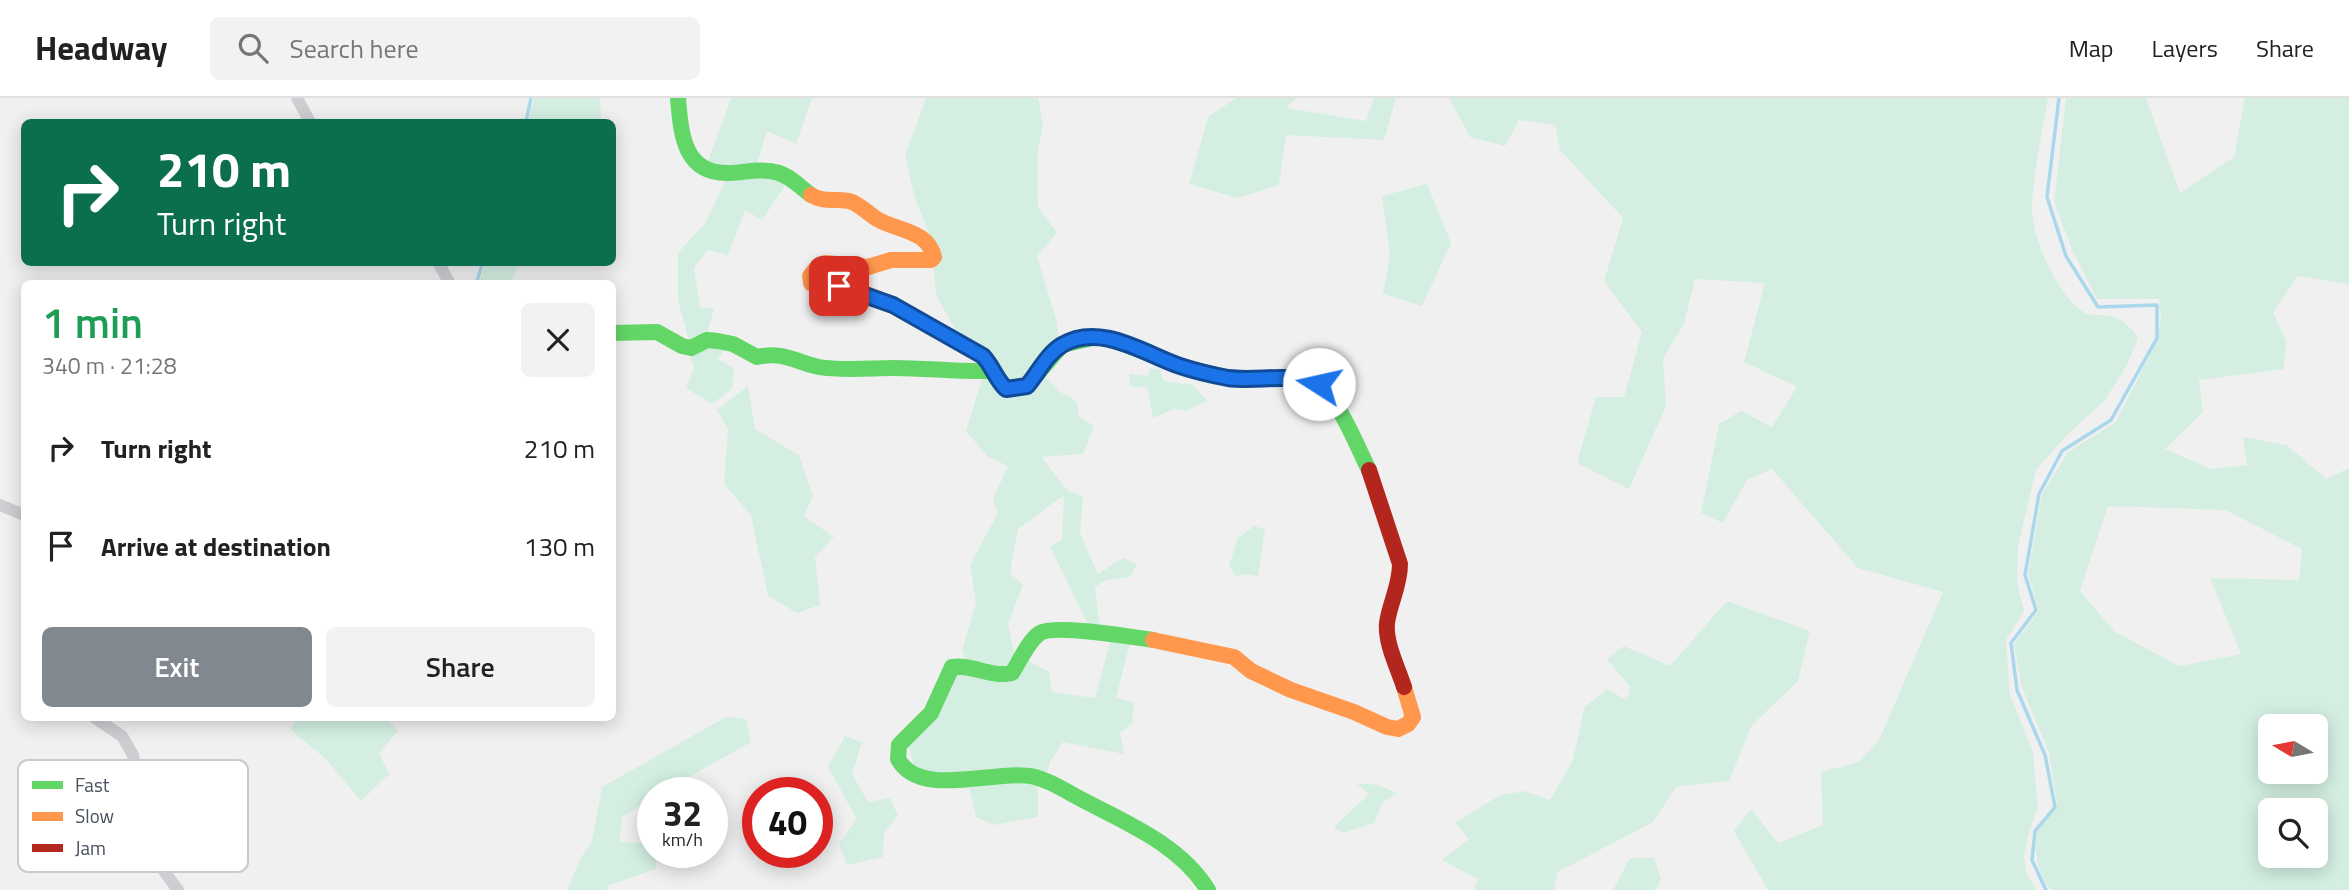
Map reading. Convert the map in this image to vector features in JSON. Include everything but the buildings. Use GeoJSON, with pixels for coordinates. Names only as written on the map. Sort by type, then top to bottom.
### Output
{"type":"FeatureCollection","features":[{"type":"Feature","properties":{"kind":"street"},"geometry":{"type":"LineString","coordinates":[[297,98],[309,119]]}},
{"type":"Feature","properties":{"kind":"street"},"geometry":{"type":"LineString","coordinates":[[678,98],[686,150],[691,158],[709,171],[734,174],[768,170],[780,173],[790,177],[819,200],[851,201],[879,220],[906,230],[929,243],[934,251],[931,260],[891,260],[868,267],[825,263],[812,271],[811,282],[817,286],[831,284],[893,305],[983,356],[1006,389],[1027,386],[1062,345],[1097,337],[1114,340],[1180,366],[1228,378],[1307,379],[1319,384],[1330,395],[1372,476],[1400,564],[1400,580],[1388,624],[1390,644],[1413,717],[1408,724],[1398,729],[1387,727],[1354,712],[1291,690],[1251,671],[1234,657],[1212,651],[1090,632],[1043,631],[1035,637],[1012,673],[1000,677],[961,664],[952,667],[931,712],[898,747],[897,757],[902,767],[925,778],[942,782],[959,783],[1005,774],[1031,776],[1052,783],[1163,845],[1204,879],[1208,890]]}},
{"type":"Feature","properties":{"kind":"street"},"geometry":{"type":"LineString","coordinates":[[616,333],[657,332],[691,348],[708,340],[718,341],[733,344],[757,357],[771,354],[788,356],[820,367],[991,371]]}},
{"type":"Feature","properties":{"kind":"street"},"geometry":{"type":"LineString","coordinates":[[0,505],[21,514]]}},
{"type":"Feature","properties":{"kind":"street"},"geometry":{"type":"LineString","coordinates":[[100,721],[122,736],[134,760]]}},
{"type":"Feature","properties":{"kind":"street"},"geometry":{"type":"LineString","coordinates":[[165,872],[178,890]]}},
{"type":"Feature","properties":{"kind":"green space"},"geometry":{"type":"Polygon","coordinates":[[[534,98],[600,98],[601,119],[529,119],[534,98]]]}},
{"type":"Feature","properties":{"kind":"green space"},"geometry":{"type":"Polygon","coordinates":[[[731,98],[812,98],[796,144],[767,131],[757,164],[738,169],[708,162],[731,98]]]}},
{"type":"Feature","properties":{"kind":"green space"},"geometry":{"type":"Polygon","coordinates":[[[926,98],[1038,98],[1043,126],[1037,155],[1038,207],[1057,233],[1037,256],[1057,323],[1059,343],[1033,374],[1006,385],[961,340],[936,295],[931,239],[914,195],[905,155],[926,98]]]}},
{"type":"Feature","properties":{"kind":"green space"},"geometry":{"type":"Polygon","coordinates":[[[1236,98],[1296,98],[1286,108],[1366,121],[1374,98],[1396,98],[1384,140],[1286,135],[1279,185],[1237,198],[1189,184],[1208,117],[1236,98]]]}},
{"type":"Feature","properties":{"kind":"green space"},"geometry":{"type":"Polygon","coordinates":[[[1449,98],[2048,98],[2032,204],[2036,232],[2047,264],[2074,304],[2087,314],[2112,316],[2122,321],[2138,338],[2127,365],[2105,400],[2064,438],[2036,470],[2018,546],[2017,583],[2024,611],[2006,640],[2010,695],[2033,753],[2038,807],[2024,857],[2027,875],[2037,890],[1768,890],[1734,831],[1751,809],[1778,843],[1823,825],[1821,772],[1859,762],[1879,740],[1943,592],[1858,568],[1772,469],[1747,480],[1723,523],[1701,513],[1719,424],[1741,411],[1772,427],[1797,387],[1744,362],[1765,283],[1695,279],[1684,324],[1663,358],[1666,406],[1629,489],[1577,463],[1596,397],[1624,397],[1642,332],[1604,281],[1623,218],[1560,150],[1555,125],[1519,120],[1505,146],[1470,137],[1449,98]]]}},
{"type":"Feature","properties":{"kind":"green space"},"geometry":{"type":"Polygon","coordinates":[[[2066,98],[2146,98],[2180,193],[2234,157],[2245,98],[2349,98],[2349,284],[2298,276],[2273,312],[2286,341],[2284,369],[2199,380],[2203,412],[2165,449],[2211,469],[2247,465],[2243,437],[2287,445],[2326,479],[2349,468],[2349,890],[2052,890],[2043,878],[2036,851],[2037,835],[2041,825],[2057,805],[2049,753],[2021,685],[2014,644],[2039,611],[2028,574],[2042,494],[2067,453],[2116,422],[2158,338],[2161,318],[2159,299],[2097,299],[2073,252],[2054,202],[2066,98]],[[2108,506],[2080,591],[2115,632],[2180,666],[2241,654],[2210,578],[2299,580],[2302,549],[2225,510],[2108,506]]]}},
{"type":"Feature","properties":{"kind":"green space"},"geometry":{"type":"Polygon","coordinates":[[[771,172],[786,184],[762,220],[745,210],[728,255],[708,250],[694,268],[700,307],[714,309],[706,337],[690,344],[678,301],[678,253],[706,222],[727,177],[771,172]]]}},
{"type":"Feature","properties":{"kind":"green space"},"geometry":{"type":"Polygon","coordinates":[[[1427,184],[1451,243],[1422,306],[1383,294],[1390,255],[1382,196],[1427,184]]]}},
{"type":"Feature","properties":{"kind":"green space"},"geometry":{"type":"Polygon","coordinates":[[[485,266],[518,266],[512,279],[515,280],[480,280],[485,266]]]}},
{"type":"Feature","properties":{"kind":"green space"},"geometry":{"type":"Polygon","coordinates":[[[726,347],[718,359],[734,369],[732,389],[712,404],[686,388],[694,368],[688,350],[726,347]]]}},
{"type":"Feature","properties":{"kind":"green space"},"geometry":{"type":"Polygon","coordinates":[[[1150,368],[1160,369],[1164,381],[1193,385],[1207,401],[1186,411],[1174,409],[1153,418],[1147,387],[1129,386],[1130,374],[1148,376],[1150,368]]]}},
{"type":"Feature","properties":{"kind":"green space"},"geometry":{"type":"Polygon","coordinates":[[[1043,374],[1059,391],[1076,401],[1079,416],[1094,426],[1083,454],[1041,457],[1068,491],[1083,496],[1080,533],[1098,574],[1123,558],[1137,564],[1130,577],[1106,580],[1095,587],[1100,629],[1089,627],[1050,546],[1062,540],[1064,495],[1018,529],[1010,573],[1023,585],[1008,624],[1016,661],[1008,670],[967,663],[962,650],[976,603],[970,565],[998,513],[993,499],[1008,466],[988,457],[966,431],[982,379],[990,377],[999,389],[1043,374]]]}},
{"type":"Feature","properties":{"kind":"green space"},"geometry":{"type":"Polygon","coordinates":[[[748,386],[755,429],[799,455],[813,496],[804,516],[834,537],[815,557],[820,605],[797,613],[768,596],[751,515],[724,484],[728,429],[717,410],[748,386]]]}},
{"type":"Feature","properties":{"kind":"green space"},"geometry":{"type":"Polygon","coordinates":[[[1254,526],[1265,529],[1258,576],[1236,576],[1229,566],[1238,538],[1254,526]]]}},
{"type":"Feature","properties":{"kind":"green space"},"geometry":{"type":"Polygon","coordinates":[[[1727,601],[1810,631],[1798,681],[1752,725],[1729,781],[1676,787],[1653,822],[1558,872],[1554,890],[1474,890],[1478,879],[1442,860],[1469,839],[1455,823],[1500,795],[1525,791],[1550,800],[1573,760],[1584,708],[1606,689],[1627,700],[1630,687],[1607,659],[1624,646],[1670,666],[1727,601]]]}},
{"type":"Feature","properties":{"kind":"green space"},"geometry":{"type":"Polygon","coordinates":[[[1111,638],[1131,639],[1116,698],[1134,703],[1132,723],[1120,733],[1124,754],[1063,742],[1050,762],[1046,777],[974,778],[915,770],[907,741],[956,669],[987,679],[1025,656],[1049,672],[1052,692],[1095,698],[1111,638]]]}},
{"type":"Feature","properties":{"kind":"green space"},"geometry":{"type":"Polygon","coordinates":[[[726,717],[746,719],[751,742],[689,777],[637,777],[637,808],[622,817],[620,842],[637,843],[637,868],[656,869],[607,886],[607,890],[567,890],[580,859],[592,842],[602,787],[726,717]]]}},
{"type":"Feature","properties":{"kind":"green space"},"geometry":{"type":"Polygon","coordinates":[[[296,721],[389,721],[398,731],[379,753],[389,774],[361,801],[326,759],[290,729],[296,721]]]}},
{"type":"Feature","properties":{"kind":"green space"},"geometry":{"type":"Polygon","coordinates":[[[845,736],[862,742],[852,774],[868,802],[890,798],[898,816],[884,832],[883,857],[847,865],[839,844],[857,819],[828,767],[845,736]]]}},
{"type":"Feature","properties":{"kind":"green space"},"geometry":{"type":"Polygon","coordinates":[[[1038,781],[1038,817],[993,825],[976,817],[969,787],[984,782],[1038,781]]]}},
{"type":"Feature","properties":{"kind":"green space"},"geometry":{"type":"Polygon","coordinates":[[[1356,783],[1378,785],[1397,793],[1382,803],[1374,823],[1343,833],[1334,827],[1369,794],[1356,783]]]}},
{"type":"Feature","properties":{"kind":"green space"},"geometry":{"type":"Polygon","coordinates":[[[1630,858],[1654,858],[1661,880],[1655,890],[1613,890],[1630,858]]]}},
{"type":"Feature","properties":{"kind":"waterway"},"geometry":{"type":"LineString","coordinates":[[527,119],[531,98]]}},
{"type":"Feature","properties":{"kind":"waterway"},"geometry":{"type":"LineString","coordinates":[[2046,890],[2032,860],[2035,831],[2055,807],[2045,755],[2017,690],[2011,643],[2036,610],[2025,575],[2039,494],[2062,451],[2111,420],[2157,338],[2157,305],[2098,307],[2066,256],[2047,197],[2059,98]]}},
{"type":"Feature","properties":{"kind":"waterway"},"geometry":{"type":"LineString","coordinates":[[477,280],[482,266]]}},
{"type":"Feature","properties":{"kind":"traffic: fast"},"geometry":{"type":"LineString","coordinates":[[678,98],[683,138],[694,159],[702,167],[714,172],[779,173],[811,195]]}},
{"type":"Feature","properties":{"kind":"traffic: fast"},"geometry":{"type":"LineString","coordinates":[[616,333],[657,332],[691,348],[707,340],[718,341],[733,344],[757,357],[782,356],[828,368],[991,371],[991,365],[983,356],[921,321]]}},
{"type":"Feature","properties":{"kind":"traffic: fast"},"geometry":{"type":"LineString","coordinates":[[991,371],[1006,389],[1027,386],[1062,345],[1097,337],[1114,340],[1180,366],[1228,378],[1307,379],[1318,385],[1336,406],[1369,470]]}},
{"type":"Feature","properties":{"kind":"traffic: fast"},"geometry":{"type":"LineString","coordinates":[[1153,640],[1094,632],[1048,631],[1040,633],[1032,641],[1012,673],[996,674],[967,667],[952,667],[931,713],[899,745],[898,759],[909,771],[923,778],[960,780],[1019,775],[1047,781],[1167,847],[1196,874],[1208,890]]}},
{"type":"Feature","properties":{"kind":"traffic: slow"},"geometry":{"type":"LineString","coordinates":[[811,195],[820,199],[853,202],[877,219],[919,236],[931,248],[934,257],[931,260],[891,260],[868,267],[825,263],[818,266],[810,276],[811,283],[833,285],[867,294],[921,321]]}},
{"type":"Feature","properties":{"kind":"traffic: slow"},"geometry":{"type":"LineString","coordinates":[[1153,640],[1234,657],[1251,671],[1291,690],[1354,712],[1387,727],[1398,729],[1408,724],[1413,717],[1404,687]]}},
{"type":"Feature","properties":{"kind":"traffic: jam"},"geometry":{"type":"LineString","coordinates":[[1369,470],[1400,564],[1387,631],[1404,687]]}},
{"type":"Feature","properties":{"kind":"route"},"geometry":{"type":"LineString","coordinates":[[839,286],[893,305],[983,356],[991,365],[996,379],[1006,389],[1027,386],[1062,345],[1097,337],[1139,348],[1180,366],[1228,378],[1307,379],[1319,384]]}}]}
